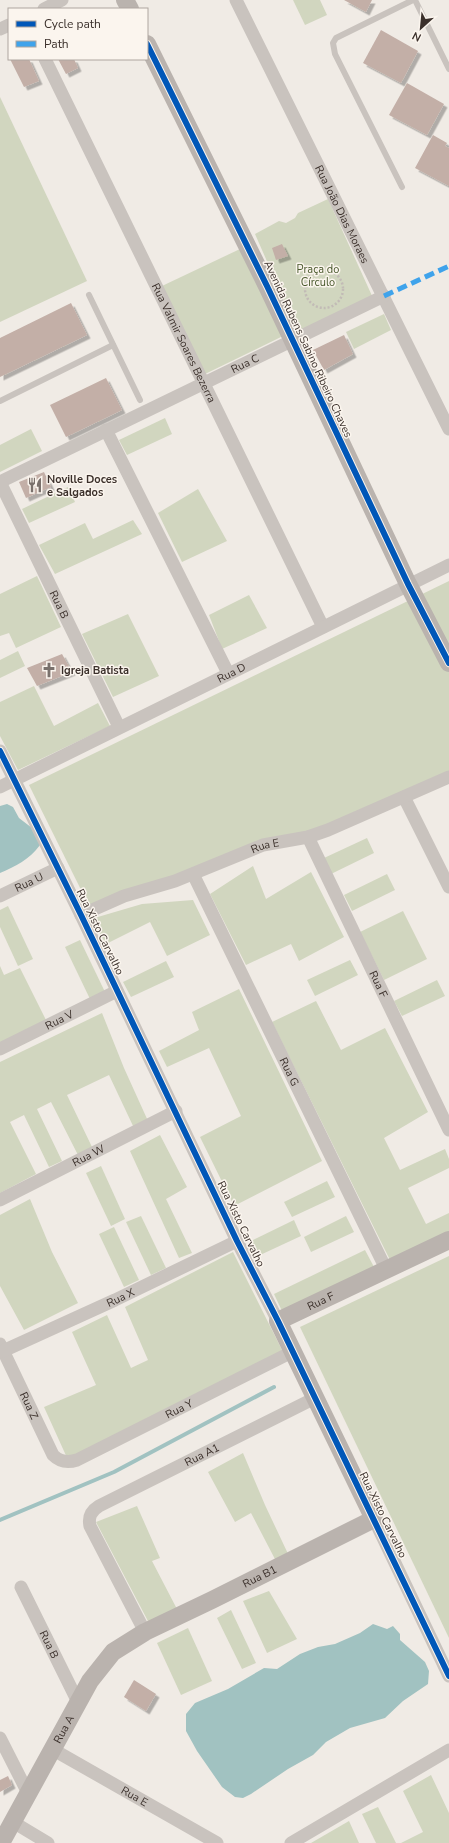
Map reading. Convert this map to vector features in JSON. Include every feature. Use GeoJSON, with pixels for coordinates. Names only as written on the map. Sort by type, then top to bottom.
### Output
{"type":"FeatureCollection","features":[{"type":"Feature","properties":{"kind":"street"},"geometry":{"type":"LineString","coordinates":[[46,8],[62,0]]}},
{"type":"Feature","properties":{"kind":"street","name":"Rua João Dias Moraes"},"geometry":{"type":"LineString","coordinates":[[236,0],[449,429]]}},
{"type":"Feature","properties":{"kind":"street","name":"Avenida Rubens Sabino Ribeiro Chaves"},"geometry":{"type":"LineString","coordinates":[[148,46],[293,340],[408,584],[449,663]]}},
{"type":"Feature","properties":{"kind":"street","name":"Rua Valmir Soares Bezerra"},"geometry":{"type":"LineString","coordinates":[[45,60],[323,627]]}},
{"type":"Feature","properties":{"kind":"street","name":"Rua C"},"geometry":{"type":"LineString","coordinates":[[0,482],[384,296]]}},
{"type":"Feature","properties":{"kind":"street"},"geometry":{"type":"LineString","coordinates":[[106,430],[228,674]]}},
{"type":"Feature","properties":{"kind":"street","name":"Rua B"},"geometry":{"type":"LineString","coordinates":[[0,482],[119,728]]}},
{"type":"Feature","properties":{"kind":"street","name":"Rua D"},"geometry":{"type":"LineString","coordinates":[[0,787],[449,565]]}},
{"type":"Feature","properties":{"kind":"street","name":"Rua Xisto Carvalho"},"geometry":{"type":"LineString","coordinates":[[0,751],[176,1111],[237,1240],[316,1398],[449,1676]]}},
{"type":"Feature","properties":{"kind":"street","name":"Rua E"},"geometry":{"type":"LineString","coordinates":[[81,915],[124,896],[193,874],[245,851],[263,845],[308,837],[328,830],[449,777]]}},
{"type":"Feature","properties":{"kind":"street"},"geometry":{"type":"LineString","coordinates":[[404,797],[449,887]]}},
{"type":"Feature","properties":{"kind":"street","name":"Rua F"},"geometry":{"type":"LineString","coordinates":[[308,837],[449,1130]]}},
{"type":"Feature","properties":{"kind":"street","name":"Rua U"},"geometry":{"type":"LineString","coordinates":[[0,896],[58,868]]}},
{"type":"Feature","properties":{"kind":"street","name":"Rua G"},"geometry":{"type":"LineString","coordinates":[[193,874],[386,1269]]}},
{"type":"Feature","properties":{"kind":"street","name":"Rua V"},"geometry":{"type":"LineString","coordinates":[[0,1049],[117,990]]}},
{"type":"Feature","properties":{"kind":"street","name":"Rua W"},"geometry":{"type":"LineString","coordinates":[[0,1200],[176,1111]]}},
{"type":"Feature","properties":{"kind":"street","name":"Rua X"},"geometry":{"type":"LineString","coordinates":[[2,1348],[115,1300],[237,1240]]}},
{"type":"Feature","properties":{"kind":"street","name":"Rua F"},"geometry":{"type":"LineString","coordinates":[[278,1321],[449,1240]]}},
{"type":"Feature","properties":{"kind":"street","name":"Rua Z"},"geometry":{"type":"LineString","coordinates":[[2,1348],[53,1455],[64,1462]]}},
{"type":"Feature","properties":{"kind":"street","name":"Rua Y"},"geometry":{"type":"LineString","coordinates":[[64,1462],[78,1460],[292,1352]]}},
{"type":"Feature","properties":{"kind":"street","name":"Rua A1"},"geometry":{"type":"LineString","coordinates":[[145,1632],[90,1526],[91,1515],[99,1506],[316,1398]]}},
{"type":"Feature","properties":{"kind":"street","name":"Rua B1"},"geometry":{"type":"LineString","coordinates":[[145,1632],[374,1519]]}},
{"type":"Feature","properties":{"kind":"street","name":"Rua B"},"geometry":{"type":"LineString","coordinates":[[21,1587],[78,1702]]}},
{"type":"Feature","properties":{"kind":"street","name":"Rua A"},"geometry":{"type":"LineString","coordinates":[[1,1843],[90,1681],[113,1652],[145,1632]]}},
{"type":"Feature","properties":{"kind":"street"},"geometry":{"type":"LineString","coordinates":[[0,1738],[28,1793]]}},
{"type":"Feature","properties":{"kind":"street","name":"Rua E"},"geometry":{"type":"LineString","coordinates":[[52,1749],[217,1843]]}},
{"type":"Feature","properties":{"kind":"street"},"geometry":{"type":"LineString","coordinates":[[291,1843],[449,1750]]}},
{"type":"Feature","properties":{"kind":"street"},"geometry":{"type":"LineString","coordinates":[[13,1822],[48,1843]]}},
{"type":"Feature","properties":{"kind":"lane"},"geometry":{"type":"LineString","coordinates":[[402,187],[335,54],[333,43],[336,38],[414,0],[449,69]]}},
{"type":"Feature","properties":{"kind":"lane"},"geometry":{"type":"LineString","coordinates":[[89,295],[140,400]]}},
{"type":"Feature","properties":{"kind":"lane"},"geometry":{"type":"LineString","coordinates":[[0,401],[113,345]]}},
{"type":"Feature","properties":{"kind":"path"},"geometry":{"type":"LineString","coordinates":[[322,270],[329,270],[339,278],[343,291],[337,302],[325,308],[319,307],[309,301],[304,290],[307,278],[311,274],[322,270]]}},
{"type":"Feature","properties":{"kind":"green space"},"geometry":{"type":"Polygon","coordinates":[[[293,0],[320,0],[327,15],[305,25],[293,0]]]}},
{"type":"Feature","properties":{"kind":"green space"},"geometry":{"type":"Polygon","coordinates":[[[0,97],[87,281],[0,322],[0,97]]]}},
{"type":"Feature","properties":{"kind":"green space","name":"Praça do Círculo"},"geometry":{"type":"Polygon","coordinates":[[[328,199],[373,298],[298,332],[255,234],[279,221],[286,223],[295,218],[298,213],[328,199]]]}},
{"type":"Feature","properties":{"kind":"green space"},"geometry":{"type":"Polygon","coordinates":[[[240,249],[283,336],[205,374],[162,286],[240,249]]]}},
{"type":"Feature","properties":{"kind":"green space"},"geometry":{"type":"Polygon","coordinates":[[[384,314],[391,330],[354,349],[346,332],[384,314]]]}},
{"type":"Feature","properties":{"kind":"green space"},"geometry":{"type":"Polygon","coordinates":[[[165,418],[172,434],[127,455],[119,440],[165,418]]]}},
{"type":"Feature","properties":{"kind":"green space"},"geometry":{"type":"Polygon","coordinates":[[[31,429],[42,451],[0,472],[0,445],[31,429]]]}},
{"type":"Feature","properties":{"kind":"green space"},"geometry":{"type":"Polygon","coordinates":[[[68,487],[75,502],[29,523],[22,509],[68,487]]]}},
{"type":"Feature","properties":{"kind":"green space"},"geometry":{"type":"Polygon","coordinates":[[[198,489],[227,541],[182,562],[158,513],[198,489]]]}},
{"type":"Feature","properties":{"kind":"green space"},"geometry":{"type":"Polygon","coordinates":[[[133,520],[142,534],[55,574],[39,545],[85,523],[93,539],[133,520]]]}},
{"type":"Feature","properties":{"kind":"green space"},"geometry":{"type":"Polygon","coordinates":[[[37,576],[61,627],[16,648],[9,633],[0,636],[0,594],[37,576]]]}},
{"type":"Feature","properties":{"kind":"green space"},"geometry":{"type":"Polygon","coordinates":[[[449,581],[449,771],[319,832],[91,910],[29,785],[449,581]]]}},
{"type":"Feature","properties":{"kind":"green space"},"geometry":{"type":"Polygon","coordinates":[[[249,595],[267,628],[222,649],[209,615],[249,595]]]}},
{"type":"Feature","properties":{"kind":"green space"},"geometry":{"type":"Polygon","coordinates":[[[128,614],[159,676],[113,697],[82,634],[128,614]]]}},
{"type":"Feature","properties":{"kind":"green space"},"geometry":{"type":"Polygon","coordinates":[[[18,651],[25,666],[0,678],[0,660],[18,651]]]}},
{"type":"Feature","properties":{"kind":"green space"},"geometry":{"type":"Polygon","coordinates":[[[34,686],[54,726],[98,703],[110,726],[18,770],[0,736],[0,702],[34,686]]]}},
{"type":"Feature","properties":{"kind":"green space"},"geometry":{"type":"Polygon","coordinates":[[[367,838],[374,853],[331,874],[324,858],[367,838]]]}},
{"type":"Feature","properties":{"kind":"green space"},"geometry":{"type":"Polygon","coordinates":[[[253,866],[266,899],[311,872],[344,937],[299,961],[291,944],[246,965],[210,894],[253,866]]]}},
{"type":"Feature","properties":{"kind":"green space"},"geometry":{"type":"Polygon","coordinates":[[[387,874],[395,890],[352,911],[344,895],[387,874]]]}},
{"type":"Feature","properties":{"kind":"green space"},"geometry":{"type":"Polygon","coordinates":[[[193,900],[210,935],[167,956],[150,922],[106,944],[91,919],[142,904],[193,900]]]}},
{"type":"Feature","properties":{"kind":"green space"},"geometry":{"type":"Polygon","coordinates":[[[8,906],[33,959],[18,966],[0,927],[0,910],[8,906]]]}},
{"type":"Feature","properties":{"kind":"green space"},"geometry":{"type":"Polygon","coordinates":[[[403,911],[427,959],[384,980],[360,932],[403,911]]]}},
{"type":"Feature","properties":{"kind":"green space"},"geometry":{"type":"Polygon","coordinates":[[[80,940],[105,992],[90,999],[65,947],[80,940]]]}},
{"type":"Feature","properties":{"kind":"green space"},"geometry":{"type":"Polygon","coordinates":[[[350,960],[358,975],[315,996],[307,980],[350,960]]]}},
{"type":"Feature","properties":{"kind":"green space"},"geometry":{"type":"Polygon","coordinates":[[[166,961],[174,977],[131,997],[123,982],[166,961]]]}},
{"type":"Feature","properties":{"kind":"green space"},"geometry":{"type":"Polygon","coordinates":[[[0,966],[4,975],[20,968],[47,1022],[0,1044],[0,966]]]}},
{"type":"Feature","properties":{"kind":"green space"},"geometry":{"type":"Polygon","coordinates":[[[437,980],[445,996],[402,1016],[394,1001],[437,980]]]}},
{"type":"Feature","properties":{"kind":"green space"},"geometry":{"type":"Polygon","coordinates":[[[239,989],[322,1161],[234,1206],[200,1137],[241,1116],[209,1048],[167,1067],[159,1051],[199,1030],[192,1012],[239,989]]]}},
{"type":"Feature","properties":{"kind":"green space"},"geometry":{"type":"Polygon","coordinates":[[[316,1001],[341,1050],[385,1028],[428,1112],[384,1138],[400,1170],[445,1149],[449,1159],[449,1168],[408,1188],[426,1224],[449,1213],[449,1234],[391,1262],[272,1022],[316,1001]]]}},
{"type":"Feature","properties":{"kind":"green space"},"geometry":{"type":"Polygon","coordinates":[[[102,1013],[124,1068],[148,1121],[134,1128],[109,1075],[67,1095],[92,1147],[78,1155],[51,1102],[37,1109],[62,1161],[49,1167],[24,1115],[10,1122],[36,1174],[0,1193],[0,1062],[102,1013]]]}},
{"type":"Feature","properties":{"kind":"green space"},"geometry":{"type":"Polygon","coordinates":[[[160,1135],[187,1187],[166,1199],[192,1253],[179,1258],[130,1151],[160,1135]]]}},
{"type":"Feature","properties":{"kind":"green space"},"geometry":{"type":"Polygon","coordinates":[[[101,1166],[125,1219],[111,1226],[86,1173],[101,1166]]]}},
{"type":"Feature","properties":{"kind":"green space"},"geometry":{"type":"Polygon","coordinates":[[[327,1181],[335,1197],[292,1217],[284,1202],[327,1181]]]}},
{"type":"Feature","properties":{"kind":"green space"},"geometry":{"type":"Polygon","coordinates":[[[30,1199],[52,1252],[78,1303],[24,1330],[0,1286],[0,1215],[30,1199]]]}},
{"type":"Feature","properties":{"kind":"green space"},"geometry":{"type":"Polygon","coordinates":[[[141,1216],[166,1268],[151,1275],[126,1222],[141,1216]]]}},
{"type":"Feature","properties":{"kind":"green space"},"geometry":{"type":"Polygon","coordinates":[[[346,1216],[354,1232],[311,1252],[304,1237],[346,1216]]]}},
{"type":"Feature","properties":{"kind":"green space"},"geometry":{"type":"Polygon","coordinates":[[[294,1220],[301,1236],[258,1256],[251,1241],[294,1220]]]}},
{"type":"Feature","properties":{"kind":"green space"},"geometry":{"type":"Polygon","coordinates":[[[114,1227],[139,1280],[124,1287],[99,1234],[114,1227]]]}},
{"type":"Feature","properties":{"kind":"green space"},"geometry":{"type":"Polygon","coordinates":[[[365,1250],[374,1267],[282,1311],[274,1294],[365,1250]]]}},
{"type":"Feature","properties":{"kind":"green space"},"geometry":{"type":"Polygon","coordinates":[[[233,1252],[283,1352],[68,1460],[44,1407],[96,1385],[72,1332],[107,1315],[131,1368],[148,1360],[125,1307],[233,1252]]]}},
{"type":"Feature","properties":{"kind":"green space"},"geometry":{"type":"Polygon","coordinates":[[[449,1256],[449,1638],[300,1327],[449,1256]]]}},
{"type":"Feature","properties":{"kind":"green space"},"geometry":{"type":"Polygon","coordinates":[[[243,1453],[290,1558],[277,1563],[251,1513],[235,1522],[208,1472],[243,1453]]]}},
{"type":"Feature","properties":{"kind":"green space"},"geometry":{"type":"Polygon","coordinates":[[[137,1506],[160,1558],[152,1561],[178,1611],[149,1623],[96,1522],[137,1506]]]}},
{"type":"Feature","properties":{"kind":"green space"},"geometry":{"type":"Polygon","coordinates":[[[269,1591],[297,1639],[267,1653],[243,1601],[269,1591]]]}},
{"type":"Feature","properties":{"kind":"green space"},"geometry":{"type":"Polygon","coordinates":[[[231,1610],[256,1663],[242,1669],[217,1618],[231,1610]]]}},
{"type":"Feature","properties":{"kind":"green space"},"geometry":{"type":"Polygon","coordinates":[[[188,1628],[212,1681],[181,1695],[157,1643],[188,1628]]]}},
{"type":"Feature","properties":{"kind":"green space"},"geometry":{"type":"Polygon","coordinates":[[[431,1775],[449,1813],[449,1843],[401,1843],[423,1832],[403,1791],[431,1775]]]}},
{"type":"Feature","properties":{"kind":"green space"},"geometry":{"type":"Polygon","coordinates":[[[378,1807],[396,1843],[376,1843],[362,1814],[378,1807]]]}},
{"type":"Feature","properties":{"kind":"green space"},"geometry":{"type":"Polygon","coordinates":[[[349,1821],[359,1843],[311,1843],[349,1821]]]}},
{"type":"Feature","properties":{"kind":"water"},"geometry":{"type":"Polygon","coordinates":[[[7,804],[13,807],[19,818],[32,828],[40,845],[27,859],[0,873],[0,806],[7,804]]]}},
{"type":"Feature","properties":{"kind":"water"},"geometry":{"type":"Polygon","coordinates":[[[373,1624],[387,1629],[393,1626],[400,1634],[400,1640],[425,1662],[429,1671],[428,1684],[403,1701],[385,1718],[350,1728],[326,1742],[313,1755],[243,1798],[235,1797],[222,1787],[197,1751],[186,1731],[186,1714],[195,1703],[228,1689],[264,1668],[277,1669],[300,1654],[318,1647],[335,1644],[360,1633],[373,1624]]]}},
{"type":"Feature","properties":{"kind":"building"},"geometry":{"type":"Polygon","coordinates":[[[344,0],[372,0],[366,12],[344,0]]]}},
{"type":"Feature","properties":{"kind":"building"},"geometry":{"type":"Polygon","coordinates":[[[381,30],[418,51],[401,83],[363,63],[381,30]]]}},
{"type":"Feature","properties":{"kind":"building"},"geometry":{"type":"Polygon","coordinates":[[[10,60],[29,60],[39,81],[24,87],[10,60]]]}},
{"type":"Feature","properties":{"kind":"building"},"geometry":{"type":"Polygon","coordinates":[[[59,60],[74,60],[78,68],[66,74],[59,60]]]}},
{"type":"Feature","properties":{"kind":"building"},"geometry":{"type":"Polygon","coordinates":[[[407,83],[444,104],[427,135],[389,115],[407,83]]]}},
{"type":"Feature","properties":{"kind":"building"},"geometry":{"type":"Polygon","coordinates":[[[433,135],[447,143],[445,146],[449,148],[449,186],[415,168],[433,135]]]}},
{"type":"Feature","properties":{"kind":"building"},"geometry":{"type":"Polygon","coordinates":[[[282,244],[288,256],[276,260],[272,248],[282,244]]]}},
{"type":"Feature","properties":{"kind":"building"},"geometry":{"type":"Polygon","coordinates":[[[71,303],[87,335],[0,377],[0,338],[71,303]]]}},
{"type":"Feature","properties":{"kind":"building"},"geometry":{"type":"Polygon","coordinates":[[[344,335],[353,354],[324,370],[313,350],[344,335]]]}},
{"type":"Feature","properties":{"kind":"building"},"geometry":{"type":"Polygon","coordinates":[[[106,378],[122,410],[66,437],[50,405],[106,378]]]}},
{"type":"Feature","properties":{"kind":"building","name":"Noville Doces e Salgados"},"geometry":{"type":"Polygon","coordinates":[[[44,472],[51,487],[26,498],[19,482],[44,472]]]}},
{"type":"Feature","properties":{"kind":"building","name":"Igreja Batista"},"geometry":{"type":"Polygon","coordinates":[[[62,654],[72,672],[37,686],[27,668],[62,654]]]}},
{"type":"Feature","properties":{"kind":"building"},"geometry":{"type":"Polygon","coordinates":[[[134,1680],[156,1694],[146,1711],[124,1697],[134,1680]]]}},
{"type":"Feature","properties":{"kind":"building"},"geometry":{"type":"Polygon","coordinates":[[[8,1776],[12,1785],[0,1792],[0,1780],[8,1776]]]}},
{"type":"Feature","properties":{"kind":"waterway"},"geometry":{"type":"LineString","coordinates":[[0,1520],[114,1472],[274,1387]]}},
{"type":"Feature","properties":{"kind":"marked path"},"geometry":{"type":"LineString","coordinates":[[384,296],[449,266]]}},
{"type":"Feature","properties":{"kind":"cycle path"},"geometry":{"type":"LineString","coordinates":[[148,46],[267,286],[408,584],[449,663]]}},
{"type":"Feature","properties":{"kind":"cycle path"},"geometry":{"type":"LineString","coordinates":[[0,751],[81,915],[237,1241],[278,1321],[449,1676]]}},
{"type":"Feature","properties":{"kind":"place","name":"Noville Doces e Salgados"},"geometry":{"type":"Point","coordinates":[35,485]}},
{"type":"Feature","properties":{"kind":"place","name":"Igreja Batista"},"geometry":{"type":"Point","coordinates":[49,670]}}]}
